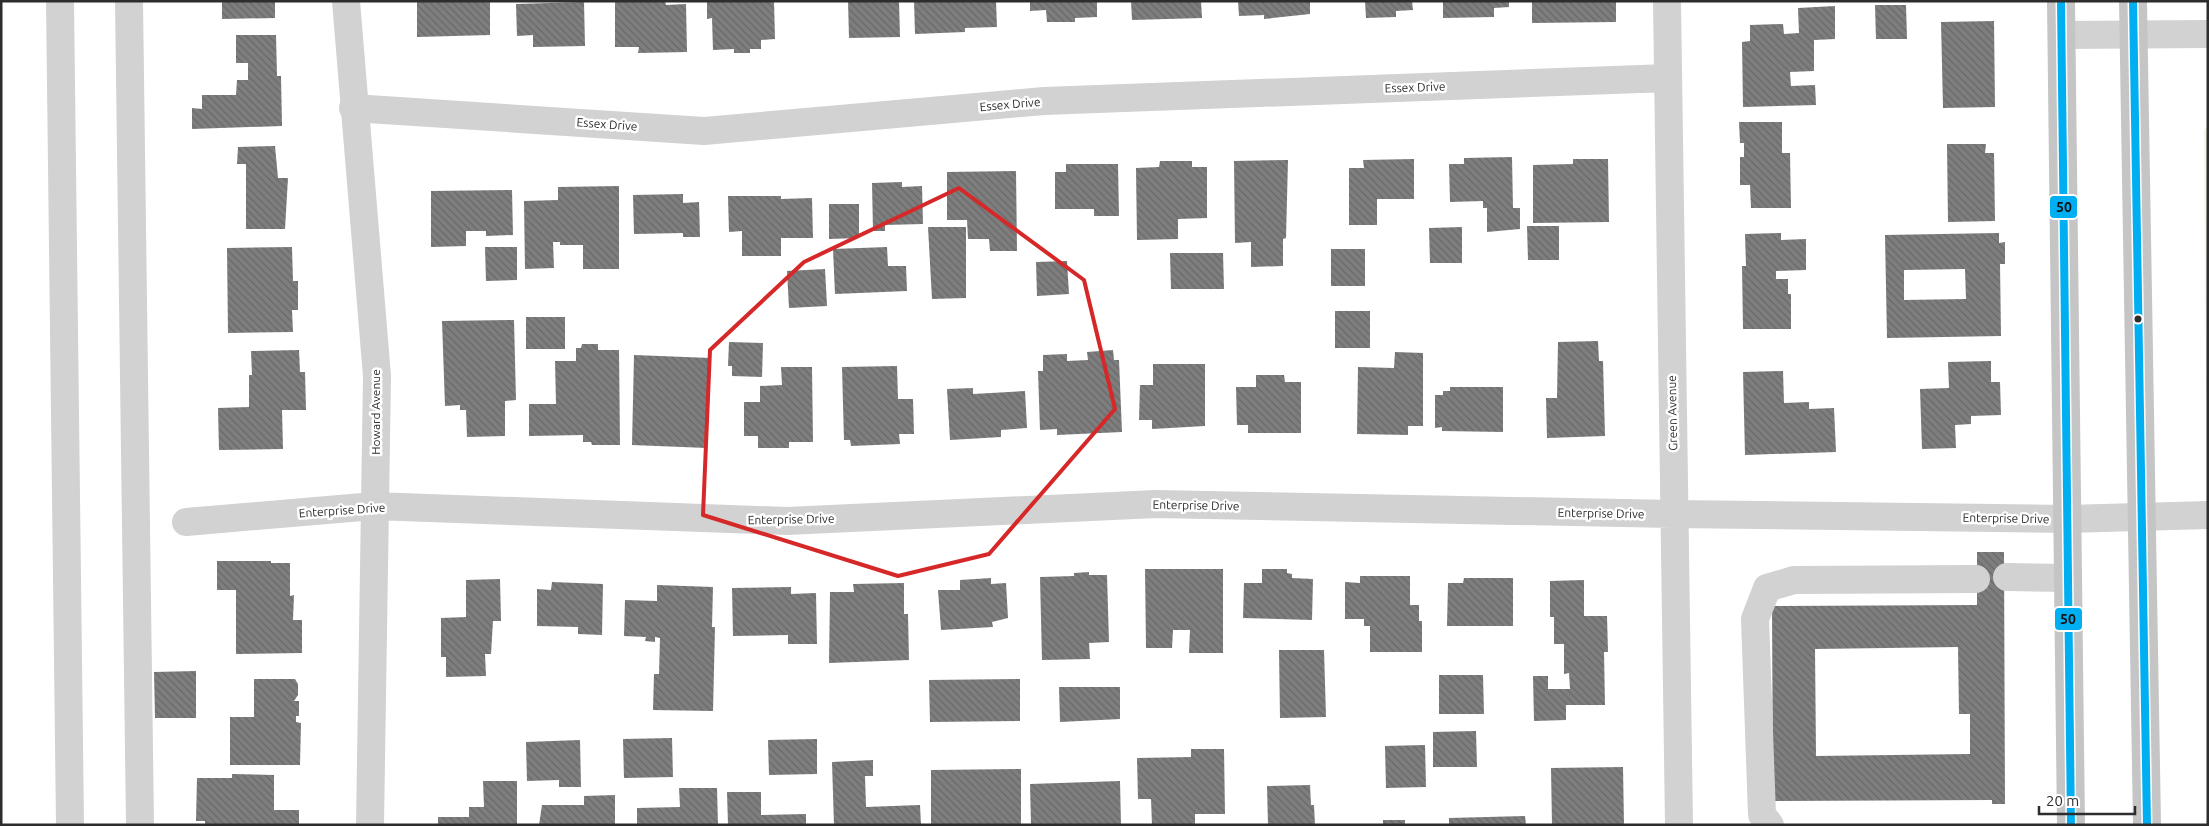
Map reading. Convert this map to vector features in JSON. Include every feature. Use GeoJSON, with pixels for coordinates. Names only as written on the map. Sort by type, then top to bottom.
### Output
{"type":"FeatureCollection","features":[{"type":"Feature","properties":{"kind":"main road"},"geometry":{"type":"LineString","coordinates":[[2061,1],[2071,825]]}},
{"type":"Feature","properties":{"kind":"main road"},"geometry":{"type":"LineString","coordinates":[[2133,1],[2147,825]]}},
{"type":"Feature","properties":{"kind":"street"},"geometry":{"type":"LineString","coordinates":[[60,1],[70,825]]}},
{"type":"Feature","properties":{"kind":"street"},"geometry":{"type":"LineString","coordinates":[[129,1],[140,825]]}},
{"type":"Feature","properties":{"kind":"street","name":"Howard Avenue"},"geometry":{"type":"LineString","coordinates":[[346,1],[353,108],[377,376],[370,825]]}},
{"type":"Feature","properties":{"kind":"street","name":"Green Avenue"},"geometry":{"type":"LineString","coordinates":[[1667,1],[1679,825]]}},
{"type":"Feature","properties":{"kind":"street"},"geometry":{"type":"LineString","coordinates":[[2062,35],[2208,34]]}},
{"type":"Feature","properties":{"kind":"street","name":"Essex Drive"},"geometry":{"type":"LineString","coordinates":[[353,108],[704,130],[1044,101],[1668,78]]}},
{"type":"Feature","properties":{"kind":"street","name":"Enterprise Drive"},"geometry":{"type":"LineString","coordinates":[[186,522],[374,506],[787,521],[1156,504],[2068,519],[2208,515]]}},
{"type":"Feature","properties":{"kind":"street"},"geometry":{"type":"LineString","coordinates":[[2007,577],[2068,578]]}},
{"type":"Feature","properties":{"kind":"street"},"geometry":{"type":"LineString","coordinates":[[1770,825],[1762,814],[1755,618],[1767,588],[1794,580],[1976,579]]}},
{"type":"Feature","properties":{"kind":"highlighted area"},"geometry":{"type":"Polygon","coordinates":[[[959,188],[1084,280],[1115,409],[989,554],[898,576],[703,515],[710,350],[804,262],[959,188]]]}},
{"type":"Feature","properties":{"kind":"shaded area"},"geometry":{"type":"Polygon","coordinates":[[[2208,126],[2208,400],[2206,398],[2204,130],[2208,126]]]}},
{"type":"Feature","properties":{"kind":"building"},"geometry":{"type":"Polygon","coordinates":[[[222,1],[275,1],[275,18],[222,19],[222,1]]]}},
{"type":"Feature","properties":{"kind":"building"},"geometry":{"type":"Polygon","coordinates":[[[417,1],[490,1],[490,35],[417,37],[417,1]]]}},
{"type":"Feature","properties":{"kind":"building"},"geometry":{"type":"Polygon","coordinates":[[[665,1],[666,5],[686,4],[687,52],[638,53],[639,47],[615,47],[615,2],[665,1]]]}},
{"type":"Feature","properties":{"kind":"building"},"geometry":{"type":"Polygon","coordinates":[[[707,1],[774,1],[775,39],[761,40],[761,49],[750,49],[750,53],[734,53],[734,49],[713,50],[712,18],[707,19],[707,1]]]}},
{"type":"Feature","properties":{"kind":"building"},"geometry":{"type":"Polygon","coordinates":[[[848,1],[899,1],[900,37],[849,38],[848,1]]]}},
{"type":"Feature","properties":{"kind":"building"},"geometry":{"type":"Polygon","coordinates":[[[914,1],[996,1],[997,27],[965,28],[965,32],[915,34],[914,1]]]}},
{"type":"Feature","properties":{"kind":"building"},"geometry":{"type":"Polygon","coordinates":[[[1030,1],[1097,1],[1097,17],[1075,18],[1075,22],[1047,22],[1046,10],[1030,11],[1030,1]]]}},
{"type":"Feature","properties":{"kind":"building"},"geometry":{"type":"Polygon","coordinates":[[[1131,1],[1201,1],[1202,18],[1132,20],[1131,1]]]}},
{"type":"Feature","properties":{"kind":"building"},"geometry":{"type":"Polygon","coordinates":[[[1238,1],[1310,1],[1310,14],[1264,19],[1264,15],[1239,16],[1238,1]]]}},
{"type":"Feature","properties":{"kind":"building"},"geometry":{"type":"Polygon","coordinates":[[[1365,1],[1412,1],[1413,10],[1396,11],[1396,17],[1366,18],[1365,1]]]}},
{"type":"Feature","properties":{"kind":"building"},"geometry":{"type":"Polygon","coordinates":[[[1443,1],[1509,1],[1509,7],[1494,8],[1494,17],[1443,18],[1443,1]]]}},
{"type":"Feature","properties":{"kind":"building"},"geometry":{"type":"Polygon","coordinates":[[[1532,1],[1616,1],[1616,22],[1532,23],[1532,1]]]}},
{"type":"Feature","properties":{"kind":"building"},"geometry":{"type":"Polygon","coordinates":[[[584,2],[585,46],[533,47],[533,35],[517,36],[516,4],[584,2]]]}},
{"type":"Feature","properties":{"kind":"building"},"geometry":{"type":"Polygon","coordinates":[[[1875,5],[1906,5],[1907,39],[1876,39],[1875,5]]]}},
{"type":"Feature","properties":{"kind":"building"},"geometry":{"type":"Polygon","coordinates":[[[1835,6],[1835,39],[1814,40],[1814,71],[1790,72],[1791,86],[1815,85],[1816,105],[1743,107],[1742,42],[1750,41],[1750,25],[1783,24],[1784,34],[1799,33],[1798,8],[1835,6]]]}},
{"type":"Feature","properties":{"kind":"building"},"geometry":{"type":"Polygon","coordinates":[[[1994,21],[1995,107],[1943,108],[1941,22],[1994,21]]]}},
{"type":"Feature","properties":{"kind":"building"},"geometry":{"type":"Polygon","coordinates":[[[236,35],[276,35],[277,76],[281,76],[282,126],[192,129],[192,108],[202,109],[202,95],[236,95],[237,80],[248,80],[248,63],[236,63],[236,35]]]}},
{"type":"Feature","properties":{"kind":"building"},"geometry":{"type":"Polygon","coordinates":[[[1739,122],[1782,122],[1782,153],[1790,153],[1791,208],[1751,208],[1750,185],[1740,185],[1740,157],[1744,157],[1744,143],[1740,143],[1739,122]]]}},
{"type":"Feature","properties":{"kind":"building"},"geometry":{"type":"Polygon","coordinates":[[[1947,144],[1986,144],[1985,153],[1994,153],[1995,221],[1948,222],[1947,144]]]}},
{"type":"Feature","properties":{"kind":"building"},"geometry":{"type":"Polygon","coordinates":[[[275,146],[278,178],[288,178],[285,229],[246,229],[246,164],[237,164],[238,147],[275,146]]]}},
{"type":"Feature","properties":{"kind":"building"},"geometry":{"type":"Polygon","coordinates":[[[1512,157],[1513,208],[1520,208],[1520,229],[1487,232],[1487,208],[1483,208],[1483,201],[1450,202],[1449,164],[1464,164],[1464,158],[1512,157]]]}},
{"type":"Feature","properties":{"kind":"building"},"geometry":{"type":"Polygon","coordinates":[[[1414,159],[1414,199],[1377,199],[1377,225],[1349,225],[1349,168],[1364,168],[1363,160],[1414,159]]]}},
{"type":"Feature","properties":{"kind":"building"},"geometry":{"type":"Polygon","coordinates":[[[1573,159],[1608,159],[1609,222],[1533,223],[1533,165],[1573,164],[1573,159]]]}},
{"type":"Feature","properties":{"kind":"building"},"geometry":{"type":"Polygon","coordinates":[[[1288,160],[1286,238],[1283,239],[1283,266],[1251,267],[1251,242],[1235,243],[1234,161],[1288,160]]]}},
{"type":"Feature","properties":{"kind":"building"},"geometry":{"type":"Polygon","coordinates":[[[1160,161],[1192,161],[1192,167],[1207,167],[1207,218],[1178,219],[1178,239],[1137,240],[1136,168],[1159,167],[1160,161]]]}},
{"type":"Feature","properties":{"kind":"building"},"geometry":{"type":"Polygon","coordinates":[[[1066,164],[1118,164],[1119,216],[1094,216],[1094,209],[1055,209],[1055,172],[1066,172],[1066,164]]]}},
{"type":"Feature","properties":{"kind":"building"},"geometry":{"type":"Polygon","coordinates":[[[1016,171],[1017,251],[990,251],[989,239],[968,239],[967,220],[947,220],[947,172],[1016,171]]]}},
{"type":"Feature","properties":{"kind":"building"},"geometry":{"type":"Polygon","coordinates":[[[902,182],[902,187],[922,186],[923,224],[885,225],[885,231],[873,231],[872,183],[902,182]]]}},
{"type":"Feature","properties":{"kind":"building"},"geometry":{"type":"Polygon","coordinates":[[[619,186],[619,269],[583,269],[583,245],[560,245],[560,242],[553,242],[554,268],[525,269],[524,201],[558,200],[558,187],[619,186]]]}},
{"type":"Feature","properties":{"kind":"building"},"geometry":{"type":"Polygon","coordinates":[[[512,190],[513,235],[486,236],[486,231],[466,231],[466,246],[431,247],[431,191],[512,190]]]}},
{"type":"Feature","properties":{"kind":"building"},"geometry":{"type":"Polygon","coordinates":[[[683,194],[683,203],[699,202],[700,237],[683,237],[683,233],[634,234],[633,195],[683,194]]]}},
{"type":"Feature","properties":{"kind":"building"},"geometry":{"type":"Polygon","coordinates":[[[728,196],[781,196],[781,199],[812,198],[813,238],[781,238],[781,256],[742,256],[742,231],[729,232],[728,196]]]}},
{"type":"Feature","properties":{"kind":"building"},"geometry":{"type":"Polygon","coordinates":[[[829,204],[859,204],[859,238],[829,239],[829,204]]]}},
{"type":"Feature","properties":{"kind":"building"},"geometry":{"type":"Polygon","coordinates":[[[1527,226],[1559,226],[1559,260],[1528,260],[1527,226]]]}},
{"type":"Feature","properties":{"kind":"building"},"geometry":{"type":"Polygon","coordinates":[[[928,227],[966,227],[966,298],[932,299],[928,227]]]}},
{"type":"Feature","properties":{"kind":"building"},"geometry":{"type":"Polygon","coordinates":[[[1462,227],[1462,263],[1430,263],[1429,228],[1462,227]]]}},
{"type":"Feature","properties":{"kind":"building"},"geometry":{"type":"Polygon","coordinates":[[[1781,233],[1781,240],[1806,239],[1806,270],[1776,271],[1776,279],[1788,279],[1788,294],[1791,294],[1791,329],[1743,329],[1742,266],[1746,266],[1745,234],[1781,233]]]}},
{"type":"Feature","properties":{"kind":"building"},"geometry":{"type":"Polygon","coordinates":[[[1999,233],[1999,243],[2005,242],[2005,264],[2000,264],[2001,336],[1887,338],[1885,235],[1999,233]],[[1965,269],[1904,270],[1904,300],[1966,299],[1965,269]]]}},
{"type":"Feature","properties":{"kind":"building"},"geometry":{"type":"Polygon","coordinates":[[[292,247],[293,281],[298,281],[298,310],[292,310],[293,332],[228,333],[227,248],[292,247]]]}},
{"type":"Feature","properties":{"kind":"building"},"geometry":{"type":"Polygon","coordinates":[[[485,247],[517,247],[517,280],[486,281],[485,247]]]}},
{"type":"Feature","properties":{"kind":"building"},"geometry":{"type":"Polygon","coordinates":[[[887,247],[888,266],[906,266],[907,291],[835,294],[833,249],[887,247]]]}},
{"type":"Feature","properties":{"kind":"building"},"geometry":{"type":"Polygon","coordinates":[[[1331,249],[1365,249],[1365,286],[1331,286],[1331,249]]]}},
{"type":"Feature","properties":{"kind":"building"},"geometry":{"type":"Polygon","coordinates":[[[1170,253],[1223,253],[1224,289],[1171,289],[1170,253]]]}},
{"type":"Feature","properties":{"kind":"building"},"geometry":{"type":"Polygon","coordinates":[[[1067,261],[1069,294],[1037,296],[1036,262],[1067,261]]]}},
{"type":"Feature","properties":{"kind":"building"},"geometry":{"type":"Polygon","coordinates":[[[825,269],[827,306],[789,308],[787,271],[825,269]]]}},
{"type":"Feature","properties":{"kind":"building"},"geometry":{"type":"Polygon","coordinates":[[[1335,311],[1370,311],[1370,348],[1335,348],[1335,311]]]}},
{"type":"Feature","properties":{"kind":"building"},"geometry":{"type":"Polygon","coordinates":[[[526,317],[565,317],[565,349],[526,349],[526,317]]]}},
{"type":"Feature","properties":{"kind":"building"},"geometry":{"type":"Polygon","coordinates":[[[514,320],[516,400],[505,401],[505,436],[467,437],[466,410],[460,410],[460,405],[445,406],[442,321],[514,320]]]}},
{"type":"Feature","properties":{"kind":"building"},"geometry":{"type":"Polygon","coordinates":[[[1598,341],[1599,361],[1603,361],[1605,436],[1547,438],[1546,398],[1557,398],[1558,342],[1598,341]]]}},
{"type":"Feature","properties":{"kind":"building"},"geometry":{"type":"Polygon","coordinates":[[[729,342],[763,343],[762,377],[732,376],[732,366],[728,366],[729,342]]]}},
{"type":"Feature","properties":{"kind":"building"},"geometry":{"type":"Polygon","coordinates":[[[582,344],[598,344],[598,350],[619,350],[620,445],[592,445],[591,442],[583,442],[583,435],[529,436],[529,404],[556,404],[555,361],[576,361],[576,348],[581,348],[582,344]]]}},
{"type":"Feature","properties":{"kind":"building"},"geometry":{"type":"Polygon","coordinates":[[[299,350],[300,372],[305,372],[306,410],[282,410],[283,449],[219,450],[218,408],[249,407],[249,375],[252,375],[251,351],[299,350]]]}},
{"type":"Feature","properties":{"kind":"building"},"geometry":{"type":"Polygon","coordinates":[[[1113,350],[1114,360],[1119,360],[1122,432],[1057,435],[1057,429],[1040,430],[1038,371],[1043,371],[1043,355],[1067,354],[1067,361],[1088,360],[1087,352],[1113,350]]]}},
{"type":"Feature","properties":{"kind":"building"},"geometry":{"type":"Polygon","coordinates":[[[1395,352],[1423,353],[1423,426],[1408,426],[1408,435],[1357,434],[1358,367],[1394,368],[1395,352]]]}},
{"type":"Feature","properties":{"kind":"building"},"geometry":{"type":"Polygon","coordinates":[[[634,355],[711,358],[707,448],[632,445],[634,355]]]}},
{"type":"Feature","properties":{"kind":"building"},"geometry":{"type":"Polygon","coordinates":[[[1991,361],[1991,382],[2000,382],[2001,415],[1971,416],[1971,424],[1955,425],[1956,448],[1922,449],[1920,389],[1949,388],[1948,362],[1991,361]]]}},
{"type":"Feature","properties":{"kind":"building"},"geometry":{"type":"Polygon","coordinates":[[[1153,364],[1205,364],[1205,426],[1152,429],[1152,420],[1139,420],[1140,385],[1153,385],[1153,364]]]}},
{"type":"Feature","properties":{"kind":"building"},"geometry":{"type":"Polygon","coordinates":[[[897,366],[898,399],[913,399],[914,434],[899,434],[900,444],[851,446],[850,440],[844,440],[842,367],[897,366]]]}},
{"type":"Feature","properties":{"kind":"building"},"geometry":{"type":"Polygon","coordinates":[[[781,367],[812,367],[813,442],[789,442],[789,448],[758,448],[758,436],[744,436],[744,402],[760,402],[760,386],[782,385],[781,367]]]}},
{"type":"Feature","properties":{"kind":"building"},"geometry":{"type":"Polygon","coordinates":[[[1783,371],[1784,403],[1809,402],[1809,409],[1834,408],[1836,452],[1745,455],[1743,372],[1783,371]]]}},
{"type":"Feature","properties":{"kind":"building"},"geometry":{"type":"Polygon","coordinates":[[[1256,375],[1284,375],[1285,382],[1301,382],[1301,433],[1248,433],[1248,425],[1237,425],[1236,387],[1256,387],[1256,375]]]}},
{"type":"Feature","properties":{"kind":"building"},"geometry":{"type":"Polygon","coordinates":[[[1450,387],[1503,387],[1503,432],[1442,431],[1442,427],[1435,428],[1435,395],[1443,395],[1443,391],[1450,391],[1450,387]]]}},
{"type":"Feature","properties":{"kind":"building"},"geometry":{"type":"Polygon","coordinates":[[[973,388],[973,394],[1025,391],[1027,428],[1001,430],[1001,437],[950,440],[947,389],[973,388]]]}},
{"type":"Feature","properties":{"kind":"building"},"geometry":{"type":"Polygon","coordinates":[[[1977,552],[2004,552],[2005,804],[1992,804],[1992,800],[1773,801],[1772,606],[1977,605],[1977,552]],[[1958,647],[1815,649],[1816,756],[1970,754],[1970,714],[1959,714],[1958,647]]]}},
{"type":"Feature","properties":{"kind":"building"},"geometry":{"type":"Polygon","coordinates":[[[217,561],[290,563],[290,596],[294,595],[293,620],[302,620],[302,653],[236,654],[236,590],[217,590],[217,561]]]}},
{"type":"Feature","properties":{"kind":"building"},"geometry":{"type":"Polygon","coordinates":[[[1145,569],[1223,569],[1223,653],[1189,653],[1190,630],[1173,630],[1172,648],[1146,648],[1145,569]]]}},
{"type":"Feature","properties":{"kind":"building"},"geometry":{"type":"Polygon","coordinates":[[[1262,569],[1287,569],[1287,573],[1292,574],[1292,578],[1313,579],[1312,620],[1243,618],[1244,583],[1262,583],[1262,569]]]}},
{"type":"Feature","properties":{"kind":"building"},"geometry":{"type":"Polygon","coordinates":[[[1089,572],[1089,575],[1107,575],[1109,642],[1089,643],[1090,659],[1042,660],[1040,577],[1074,576],[1074,573],[1089,572]]]}},
{"type":"Feature","properties":{"kind":"building"},"geometry":{"type":"Polygon","coordinates":[[[1360,576],[1410,576],[1410,605],[1419,605],[1419,621],[1422,621],[1422,652],[1370,652],[1370,626],[1364,626],[1364,619],[1345,619],[1345,582],[1360,583],[1360,576]]]}},
{"type":"Feature","properties":{"kind":"building"},"geometry":{"type":"Polygon","coordinates":[[[991,578],[991,584],[1006,583],[1008,618],[992,622],[993,627],[941,630],[938,590],[960,590],[960,580],[991,578]]]}},
{"type":"Feature","properties":{"kind":"building"},"geometry":{"type":"Polygon","coordinates":[[[1464,578],[1513,578],[1513,626],[1447,626],[1448,583],[1463,583],[1464,578]]]}},
{"type":"Feature","properties":{"kind":"building"},"geometry":{"type":"Polygon","coordinates":[[[500,579],[501,621],[493,621],[491,654],[485,654],[486,676],[446,677],[446,657],[441,657],[441,618],[466,617],[466,580],[500,579]]]}},
{"type":"Feature","properties":{"kind":"building"},"geometry":{"type":"Polygon","coordinates":[[[1584,580],[1584,616],[1607,616],[1608,652],[1604,652],[1605,705],[1566,705],[1566,720],[1534,721],[1533,676],[1548,676],[1548,689],[1570,689],[1569,673],[1564,674],[1564,644],[1554,644],[1554,617],[1550,617],[1550,581],[1584,580]]]}},
{"type":"Feature","properties":{"kind":"building"},"geometry":{"type":"Polygon","coordinates":[[[552,582],[603,584],[602,635],[578,634],[578,627],[537,626],[537,589],[551,590],[552,582]]]}},
{"type":"Feature","properties":{"kind":"building"},"geometry":{"type":"Polygon","coordinates":[[[904,583],[904,614],[908,614],[909,660],[829,663],[830,592],[854,592],[853,584],[904,583]]]}},
{"type":"Feature","properties":{"kind":"building"},"geometry":{"type":"Polygon","coordinates":[[[657,585],[713,587],[712,627],[715,627],[713,711],[653,710],[654,674],[659,674],[660,638],[655,637],[655,642],[645,641],[646,637],[624,636],[625,600],[657,601],[657,585]]]}},
{"type":"Feature","properties":{"kind":"building"},"geometry":{"type":"Polygon","coordinates":[[[791,587],[791,594],[816,593],[817,644],[788,644],[788,635],[733,636],[732,588],[791,587]]]}},
{"type":"Feature","properties":{"kind":"building"},"geometry":{"type":"Polygon","coordinates":[[[1279,650],[1324,650],[1326,717],[1280,718],[1279,650]]]}},
{"type":"Feature","properties":{"kind":"building"},"geometry":{"type":"Polygon","coordinates":[[[196,671],[196,718],[155,718],[154,672],[196,671]]]}},
{"type":"Feature","properties":{"kind":"building"},"geometry":{"type":"Polygon","coordinates":[[[1439,675],[1483,675],[1484,714],[1439,714],[1439,675]]]}},
{"type":"Feature","properties":{"kind":"building"},"geometry":{"type":"Polygon","coordinates":[[[254,679],[295,679],[298,684],[298,695],[294,701],[299,701],[299,716],[296,716],[296,722],[301,723],[300,765],[230,765],[230,717],[254,717],[254,679]]]}},
{"type":"Feature","properties":{"kind":"building"},"geometry":{"type":"Polygon","coordinates":[[[1020,679],[1020,721],[930,722],[929,680],[1020,679]]]}},
{"type":"Feature","properties":{"kind":"building"},"geometry":{"type":"Polygon","coordinates":[[[1059,687],[1120,687],[1120,719],[1060,722],[1059,687]]]}},
{"type":"Feature","properties":{"kind":"building"},"geometry":{"type":"Polygon","coordinates":[[[1476,731],[1477,767],[1433,767],[1433,732],[1476,731]]]}},
{"type":"Feature","properties":{"kind":"building"},"geometry":{"type":"Polygon","coordinates":[[[672,738],[673,777],[624,778],[623,739],[672,738]]]}},
{"type":"Feature","properties":{"kind":"building"},"geometry":{"type":"Polygon","coordinates":[[[817,739],[817,774],[769,775],[768,740],[817,739]]]}},
{"type":"Feature","properties":{"kind":"building"},"geometry":{"type":"Polygon","coordinates":[[[580,740],[581,787],[559,787],[559,780],[527,781],[526,742],[580,740]]]}},
{"type":"Feature","properties":{"kind":"building"},"geometry":{"type":"Polygon","coordinates":[[[1425,745],[1426,787],[1386,788],[1385,746],[1425,745]]]}},
{"type":"Feature","properties":{"kind":"building"},"geometry":{"type":"Polygon","coordinates":[[[1191,749],[1224,749],[1225,814],[1195,814],[1195,825],[1152,825],[1151,799],[1138,799],[1137,758],[1191,757],[1191,749]]]}},
{"type":"Feature","properties":{"kind":"building"},"geometry":{"type":"Polygon","coordinates":[[[873,760],[873,776],[865,776],[866,807],[920,805],[921,825],[834,825],[832,762],[873,760]]]}},
{"type":"Feature","properties":{"kind":"building"},"geometry":{"type":"Polygon","coordinates":[[[1623,767],[1624,825],[1552,825],[1551,768],[1623,767]]]}},
{"type":"Feature","properties":{"kind":"building"},"geometry":{"type":"Polygon","coordinates":[[[1021,769],[1021,825],[931,825],[931,770],[1021,769]]]}},
{"type":"Feature","properties":{"kind":"building"},"geometry":{"type":"Polygon","coordinates":[[[232,774],[274,775],[274,810],[299,810],[299,825],[205,825],[205,821],[196,821],[197,778],[232,778],[232,774]]]}},
{"type":"Feature","properties":{"kind":"building"},"geometry":{"type":"Polygon","coordinates":[[[483,781],[517,781],[517,825],[438,825],[438,817],[469,817],[469,807],[484,807],[483,781]]]}},
{"type":"Feature","properties":{"kind":"building"},"geometry":{"type":"Polygon","coordinates":[[[1120,781],[1121,825],[1031,825],[1030,784],[1120,781]]]}},
{"type":"Feature","properties":{"kind":"building"},"geometry":{"type":"Polygon","coordinates":[[[1310,785],[1315,825],[1268,825],[1267,786],[1310,785]]]}},
{"type":"Feature","properties":{"kind":"building"},"geometry":{"type":"Polygon","coordinates":[[[679,788],[717,788],[718,825],[637,825],[637,808],[680,807],[679,788]]]}},
{"type":"Feature","properties":{"kind":"building"},"geometry":{"type":"Polygon","coordinates":[[[727,792],[761,792],[761,815],[806,814],[806,825],[728,825],[727,792]]]}},
{"type":"Feature","properties":{"kind":"building"},"geometry":{"type":"Polygon","coordinates":[[[615,795],[615,825],[539,825],[542,805],[584,805],[584,796],[615,795]]]}},
{"type":"Feature","properties":{"kind":"building"},"geometry":{"type":"Polygon","coordinates":[[[1525,816],[1526,825],[1449,825],[1449,818],[1525,816]]]}},
{"type":"Feature","properties":{"kind":"building"},"geometry":{"type":"Polygon","coordinates":[[[1383,820],[1405,820],[1405,825],[1383,825],[1383,820]]]}},
{"type":"Feature","properties":{"kind":"transit line","name":"50"},"geometry":{"type":"LineString","coordinates":[[2061,1],[2071,825]]}},
{"type":"Feature","properties":{"kind":"transit line","name":"50"},"geometry":{"type":"LineString","coordinates":[[2133,1],[2147,825]]}}]}
